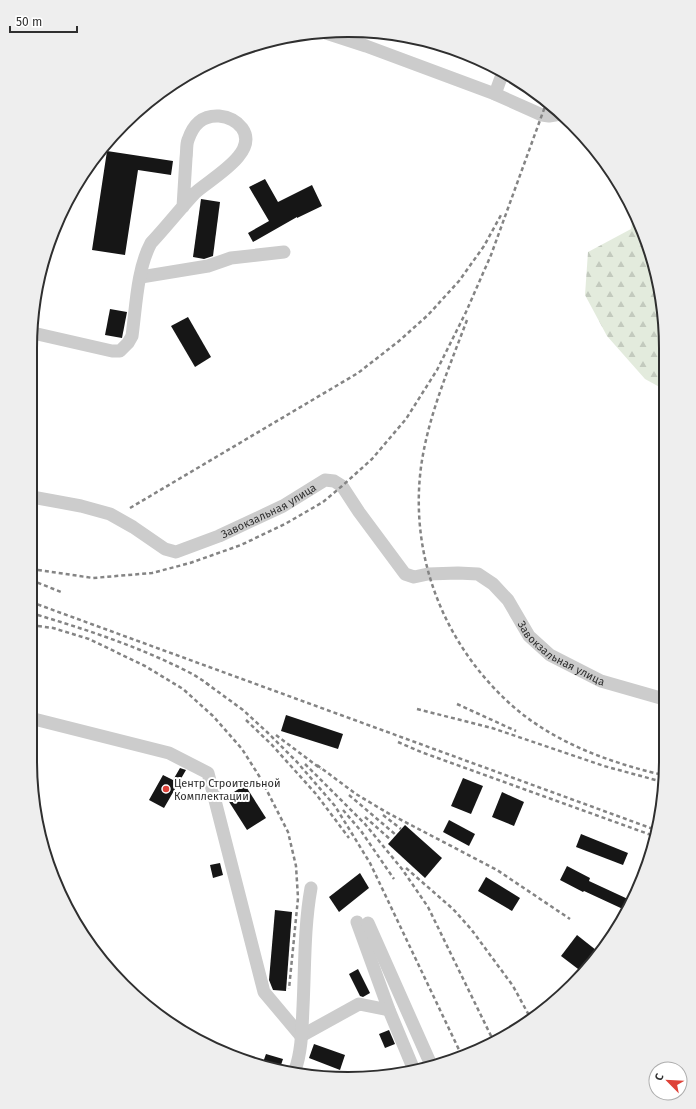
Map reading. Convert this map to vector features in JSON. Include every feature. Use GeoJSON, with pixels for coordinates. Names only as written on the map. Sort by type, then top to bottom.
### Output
{"type":"FeatureCollection","features":[{"type":"Feature","properties":{"kind":"street"},"geometry":{"type":"LineString","coordinates":[[340,37],[495,94],[542,115],[554,115]]}},
{"type":"Feature","properties":{"kind":"street"},"geometry":{"type":"LineString","coordinates":[[495,94],[501,77]]}},
{"type":"Feature","properties":{"kind":"street"},"geometry":{"type":"LineString","coordinates":[[38,334],[112,351],[120,350],[128,343],[132,336],[143,260],[151,244],[201,188],[240,156],[246,142],[246,133],[233,119],[218,116],[207,117],[200,121],[194,129],[188,141],[183,207]]}},
{"type":"Feature","properties":{"kind":"street"},"geometry":{"type":"LineString","coordinates":[[140,277],[208,266],[231,258],[284,252]]}},
{"type":"Feature","properties":{"kind":"street","name":"Завокзальная улица"},"geometry":{"type":"LineString","coordinates":[[37,498],[81,506],[110,514],[133,527],[165,549],[176,552],[219,536],[283,506],[325,480],[334,481],[342,486],[359,512],[405,574],[414,577],[428,574],[458,572],[478,574],[493,584],[508,600],[529,636],[550,655],[601,681],[659,698]]}},
{"type":"Feature","properties":{"kind":"street"},"geometry":{"type":"LineString","coordinates":[[37,720],[169,753],[208,773],[264,992],[301,1036]]}},
{"type":"Feature","properties":{"kind":"street"},"geometry":{"type":"LineString","coordinates":[[296,1067],[301,1036],[307,910],[311,888]]}},
{"type":"Feature","properties":{"kind":"street"},"geometry":{"type":"LineString","coordinates":[[412,1065],[389,1010],[363,922],[429,1061]]}},
{"type":"Feature","properties":{"kind":"street"},"geometry":{"type":"LineString","coordinates":[[301,1036],[359,1004],[389,1010]]}},
{"type":"Feature","properties":{"kind":"green space"},"geometry":{"type":"Polygon","coordinates":[[[632,222],[642,248],[653,287],[658,328],[659,387],[645,379],[607,336],[585,295],[588,252],[631,229],[632,222]]]}},
{"type":"Feature","properties":{"kind":"building"},"geometry":{"type":"Polygon","coordinates":[[[107,151],[173,161],[171,175],[138,170],[125,255],[92,250],[107,151]]]}},
{"type":"Feature","properties":{"kind":"building"},"geometry":{"type":"Polygon","coordinates":[[[265,179],[278,202],[312,185],[322,206],[297,217],[253,242],[248,233],[269,221],[249,187],[265,179]]]}},
{"type":"Feature","properties":{"kind":"building"},"geometry":{"type":"Polygon","coordinates":[[[201,199],[220,202],[213,256],[204,259],[193,257],[201,199]]]}},
{"type":"Feature","properties":{"kind":"building"},"geometry":{"type":"Polygon","coordinates":[[[110,309],[127,312],[122,338],[105,335],[110,309]]]}},
{"type":"Feature","properties":{"kind":"building"},"geometry":{"type":"Polygon","coordinates":[[[188,317],[211,357],[195,367],[171,326],[188,317]]]}},
{"type":"Feature","properties":{"kind":"building"},"geometry":{"type":"Polygon","coordinates":[[[286,715],[343,734],[338,749],[281,731],[286,715]]]}},
{"type":"Feature","properties":{"kind":"building"},"geometry":{"type":"Polygon","coordinates":[[[180,768],[186,770],[164,808],[149,800],[163,775],[173,780],[180,768]]]}},
{"type":"Feature","properties":{"kind":"building"},"geometry":{"type":"Polygon","coordinates":[[[463,778],[483,786],[471,814],[451,806],[463,778]]]}},
{"type":"Feature","properties":{"kind":"building"},"geometry":{"type":"Polygon","coordinates":[[[245,785],[266,818],[247,830],[226,797],[245,785]]]}},
{"type":"Feature","properties":{"kind":"building"},"geometry":{"type":"Polygon","coordinates":[[[502,792],[524,802],[514,826],[492,817],[502,792]]]}},
{"type":"Feature","properties":{"kind":"building"},"geometry":{"type":"Polygon","coordinates":[[[449,820],[475,834],[469,846],[443,832],[449,820]]]}},
{"type":"Feature","properties":{"kind":"building"},"geometry":{"type":"Polygon","coordinates":[[[405,825],[442,858],[425,878],[388,844],[405,825]]]}},
{"type":"Feature","properties":{"kind":"building"},"geometry":{"type":"Polygon","coordinates":[[[581,834],[628,853],[623,865],[576,847],[581,834]]]}},
{"type":"Feature","properties":{"kind":"building"},"geometry":{"type":"Polygon","coordinates":[[[220,863],[223,875],[213,878],[210,865],[220,863]]]}},
{"type":"Feature","properties":{"kind":"building"},"geometry":{"type":"Polygon","coordinates":[[[567,866],[590,878],[589,881],[627,899],[621,908],[584,891],[583,892],[560,880],[567,866]]]}},
{"type":"Feature","properties":{"kind":"building"},"geometry":{"type":"Polygon","coordinates":[[[360,873],[369,888],[339,912],[329,897],[360,873]]]}},
{"type":"Feature","properties":{"kind":"building"},"geometry":{"type":"Polygon","coordinates":[[[486,877],[520,898],[512,911],[478,891],[486,877]]]}},
{"type":"Feature","properties":{"kind":"building"},"geometry":{"type":"Polygon","coordinates":[[[275,910],[292,912],[286,991],[273,990],[269,980],[275,910]]]}},
{"type":"Feature","properties":{"kind":"building"},"geometry":{"type":"Polygon","coordinates":[[[577,935],[595,950],[579,970],[561,956],[577,935]]]}},
{"type":"Feature","properties":{"kind":"building"},"geometry":{"type":"Polygon","coordinates":[[[358,969],[370,993],[363,997],[360,996],[349,974],[358,969]]]}},
{"type":"Feature","properties":{"kind":"building"},"geometry":{"type":"Polygon","coordinates":[[[389,1030],[395,1044],[385,1048],[379,1034],[389,1030]]]}},
{"type":"Feature","properties":{"kind":"building"},"geometry":{"type":"Polygon","coordinates":[[[314,1044],[345,1055],[340,1070],[309,1058],[314,1044]]]}},
{"type":"Feature","properties":{"kind":"building"},"geometry":{"type":"Polygon","coordinates":[[[266,1054],[283,1059],[281,1064],[264,1060],[266,1054]]]}},
{"type":"Feature","properties":{"kind":"railway"},"geometry":{"type":"LineString","coordinates":[[37,570],[93,578],[152,573],[190,563],[241,545],[285,524],[323,502],[372,459],[406,419],[437,370],[466,312],[491,255],[545,107]]}},
{"type":"Feature","properties":{"kind":"railway"},"geometry":{"type":"LineString","coordinates":[[130,508],[358,373],[399,341],[428,315],[459,281],[484,246],[501,215]]}},
{"type":"Feature","properties":{"kind":"railway"},"geometry":{"type":"LineString","coordinates":[[467,320],[446,374],[434,411],[424,448],[421,467],[419,501],[421,535],[427,568],[438,600],[452,630],[470,659],[491,685],[516,709],[549,732],[586,751],[624,765],[658,774]]}},
{"type":"Feature","properties":{"kind":"railway"},"geometry":{"type":"LineString","coordinates":[[37,582],[61,592]]}},
{"type":"Feature","properties":{"kind":"railway"},"geometry":{"type":"LineString","coordinates":[[37,604],[651,828]]}},
{"type":"Feature","properties":{"kind":"railway"},"geometry":{"type":"LineString","coordinates":[[37,615],[84,629],[136,648],[185,670],[210,686]]}},
{"type":"Feature","properties":{"kind":"railway"},"geometry":{"type":"LineString","coordinates":[[37,626],[53,628],[89,639],[145,666],[183,689],[213,716],[242,749],[261,779],[288,832],[296,866],[298,898],[289,989]]}},
{"type":"Feature","properties":{"kind":"railway"},"geometry":{"type":"LineString","coordinates":[[206,683],[243,710],[267,732],[297,762],[335,806],[370,863],[459,1051]]}},
{"type":"Feature","properties":{"kind":"railway"},"geometry":{"type":"LineString","coordinates":[[457,704],[516,731]]}},
{"type":"Feature","properties":{"kind":"railway"},"geometry":{"type":"LineString","coordinates":[[417,709],[492,728],[604,766],[658,781]]}},
{"type":"Feature","properties":{"kind":"railway"},"geometry":{"type":"LineString","coordinates":[[246,720],[272,745],[316,794],[349,838]]}},
{"type":"Feature","properties":{"kind":"railway"},"geometry":{"type":"LineString","coordinates":[[276,735],[321,769]]}},
{"type":"Feature","properties":{"kind":"railway"},"geometry":{"type":"LineString","coordinates":[[398,742],[421,752],[650,834]]}},
{"type":"Feature","properties":{"kind":"railway"},"geometry":{"type":"LineString","coordinates":[[305,764],[365,824],[402,869],[428,907],[492,1037]]}},
{"type":"Feature","properties":{"kind":"railway"},"geometry":{"type":"LineString","coordinates":[[317,765],[356,794],[386,812],[497,870],[570,919]]}},
{"type":"Feature","properties":{"kind":"railway"},"geometry":{"type":"LineString","coordinates":[[349,795],[396,835]]}},
{"type":"Feature","properties":{"kind":"railway"},"geometry":{"type":"LineString","coordinates":[[343,810],[361,831],[394,879]]}},
{"type":"Feature","properties":{"kind":"railway"},"geometry":{"type":"LineString","coordinates":[[383,815],[401,829]]}},
{"type":"Feature","properties":{"kind":"railway"},"geometry":{"type":"LineString","coordinates":[[365,817],[391,840]]}},
{"type":"Feature","properties":{"kind":"railway"},"geometry":{"type":"LineString","coordinates":[[406,868],[453,909],[471,929],[513,986],[528,1014]]}},
{"type":"Feature","properties":{"kind":"place","name":"Центр Строительной Комплектации"},"geometry":{"type":"Point","coordinates":[166,789]}}]}
